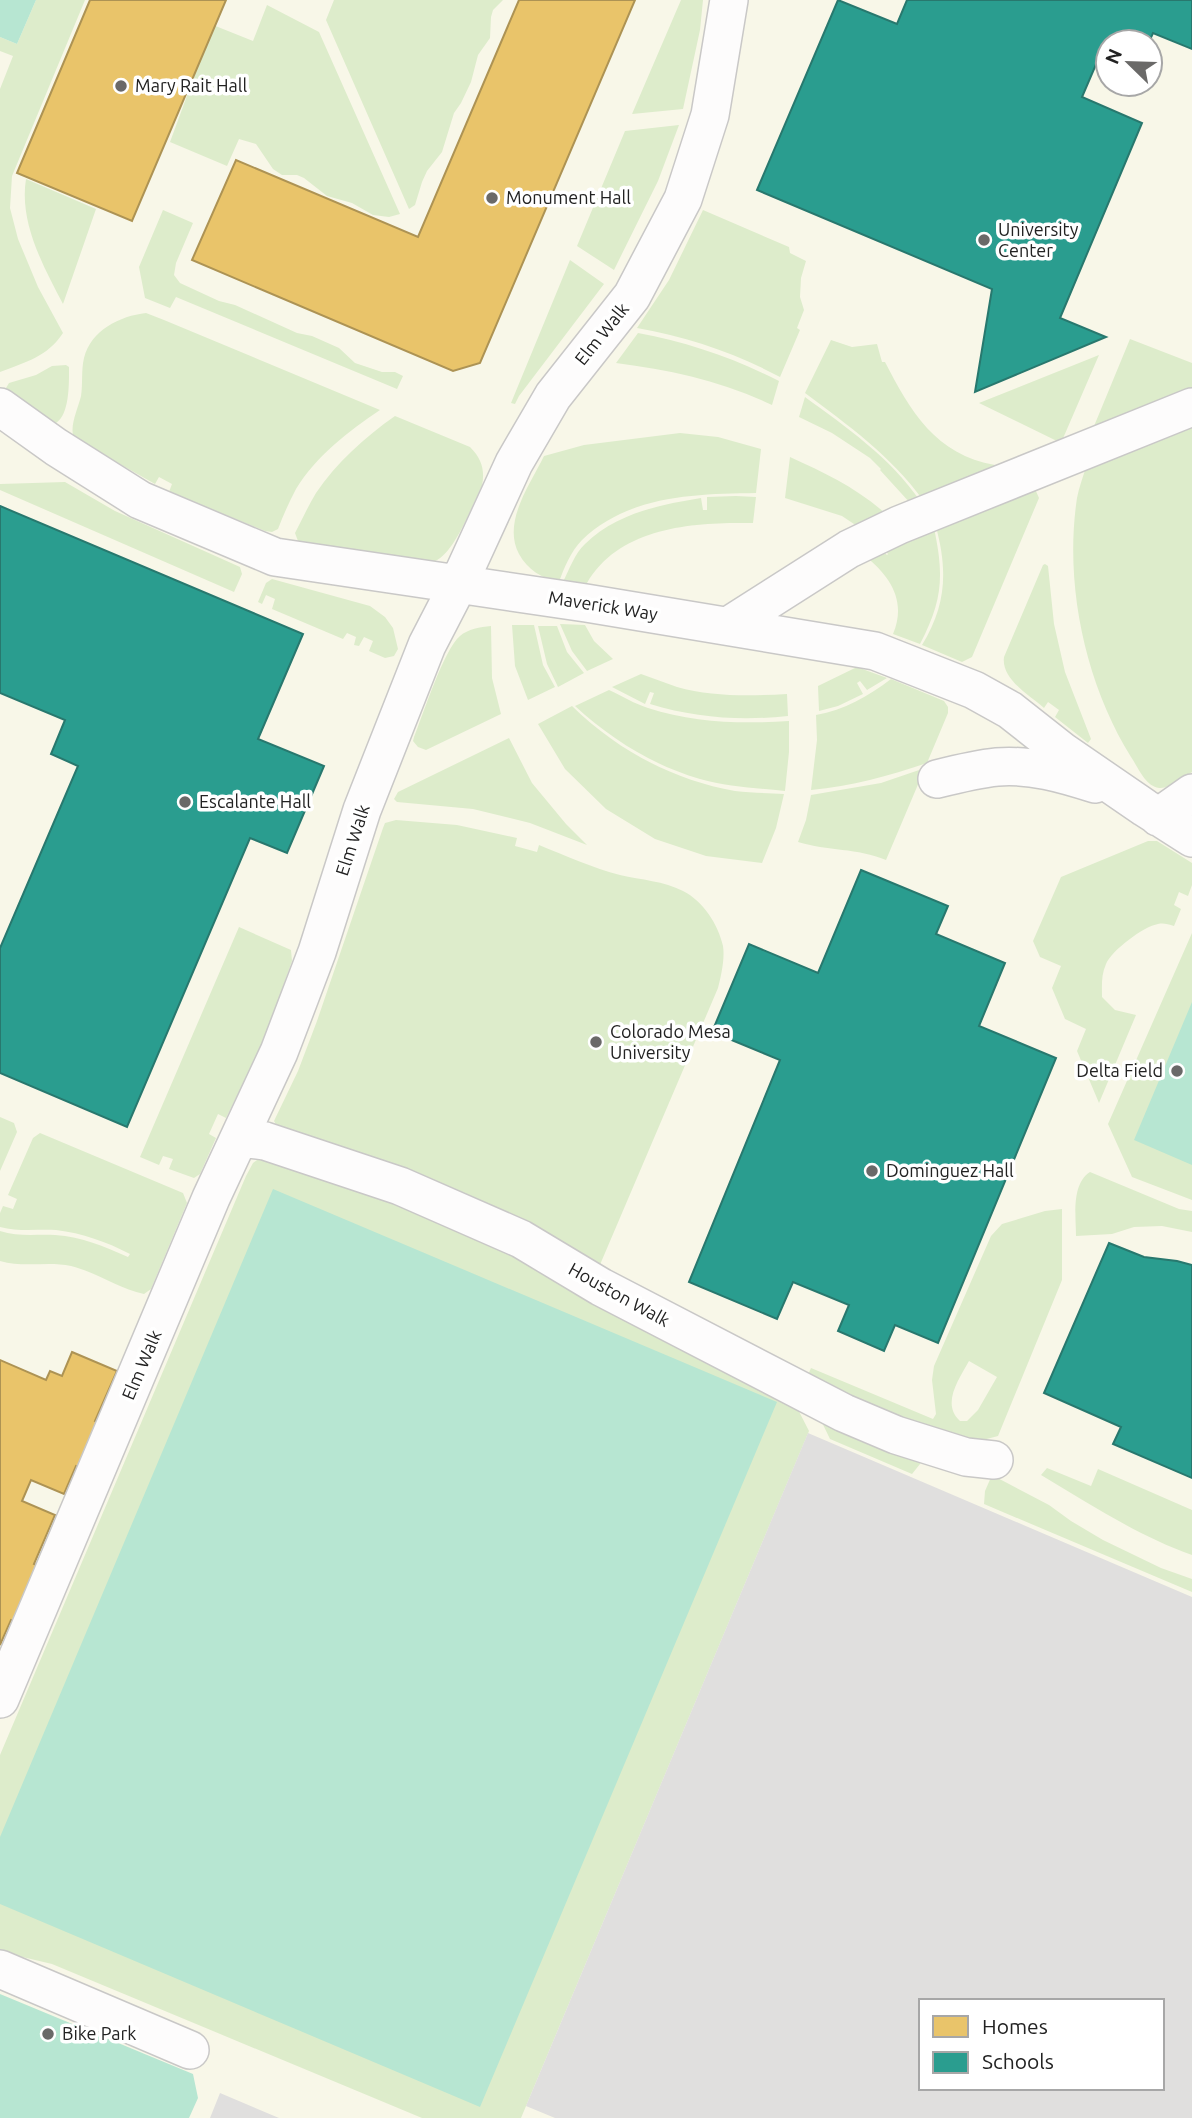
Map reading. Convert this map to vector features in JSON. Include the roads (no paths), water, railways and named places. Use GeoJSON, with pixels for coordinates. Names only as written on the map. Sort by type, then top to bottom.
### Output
{"type":"FeatureCollection","features":[{"type":"Feature","properties":{"kind":"street","name":"Elm Walk"},"geometry":{"type":"LineString","coordinates":[[0,1699],[211,1198],[279,1052],[317,952],[362,810],[427,645],[458,585],[513,463],[553,396],[632,296],[683,199],[709,115],[729,0]]}},
{"type":"Feature","properties":{"kind":"street","name":"Maverick Way"},"geometry":{"type":"LineString","coordinates":[[0,407],[56,447],[141,500],[275,558],[728,626],[875,651],[974,690],[1010,710],[1062,751],[1192,838]]}},
{"type":"Feature","properties":{"kind":"street"},"geometry":{"type":"LineString","coordinates":[[728,626],[849,549],[874,537],[1192,407]]}},
{"type":"Feature","properties":{"kind":"street"},"geometry":{"type":"LineString","coordinates":[[937,779],[999,766],[1033,768],[1120,791]]}},
{"type":"Feature","properties":{"kind":"street"},"geometry":{"type":"LineString","coordinates":[[1158,817],[1192,793]]}},
{"type":"Feature","properties":{"kind":"street","name":"Houston Walk"},"geometry":{"type":"LineString","coordinates":[[239,1138],[265,1141],[400,1186],[521,1239],[601,1287],[844,1413],[896,1435],[966,1457],[994,1461]]}},
{"type":"Feature","properties":{"kind":"street"},"geometry":{"type":"LineString","coordinates":[[0,1969],[190,2050]]}},
{"type":"Feature","properties":{"kind":"place","name":"Mary Rait Hall"},"geometry":{"type":"Point","coordinates":[121,86]}},
{"type":"Feature","properties":{"kind":"place","name":"Monument Hall"},"geometry":{"type":"Point","coordinates":[492,198]}},
{"type":"Feature","properties":{"kind":"place","name":"University Center"},"geometry":{"type":"Point","coordinates":[984,240]}},
{"type":"Feature","properties":{"kind":"place","name":"Escalante Hall"},"geometry":{"type":"Point","coordinates":[185,802]}},
{"type":"Feature","properties":{"kind":"place","name":"Colorado Mesa University"},"geometry":{"type":"Point","coordinates":[596,1042]}},
{"type":"Feature","properties":{"kind":"place","name":"Delta Field"},"geometry":{"type":"Point","coordinates":[1177,1071]}},
{"type":"Feature","properties":{"kind":"place","name":"Dominguez Hall"},"geometry":{"type":"Point","coordinates":[872,1171]}},
{"type":"Feature","properties":{"kind":"place","name":"Bike Park"},"geometry":{"type":"Point","coordinates":[48,2034]}}]}
